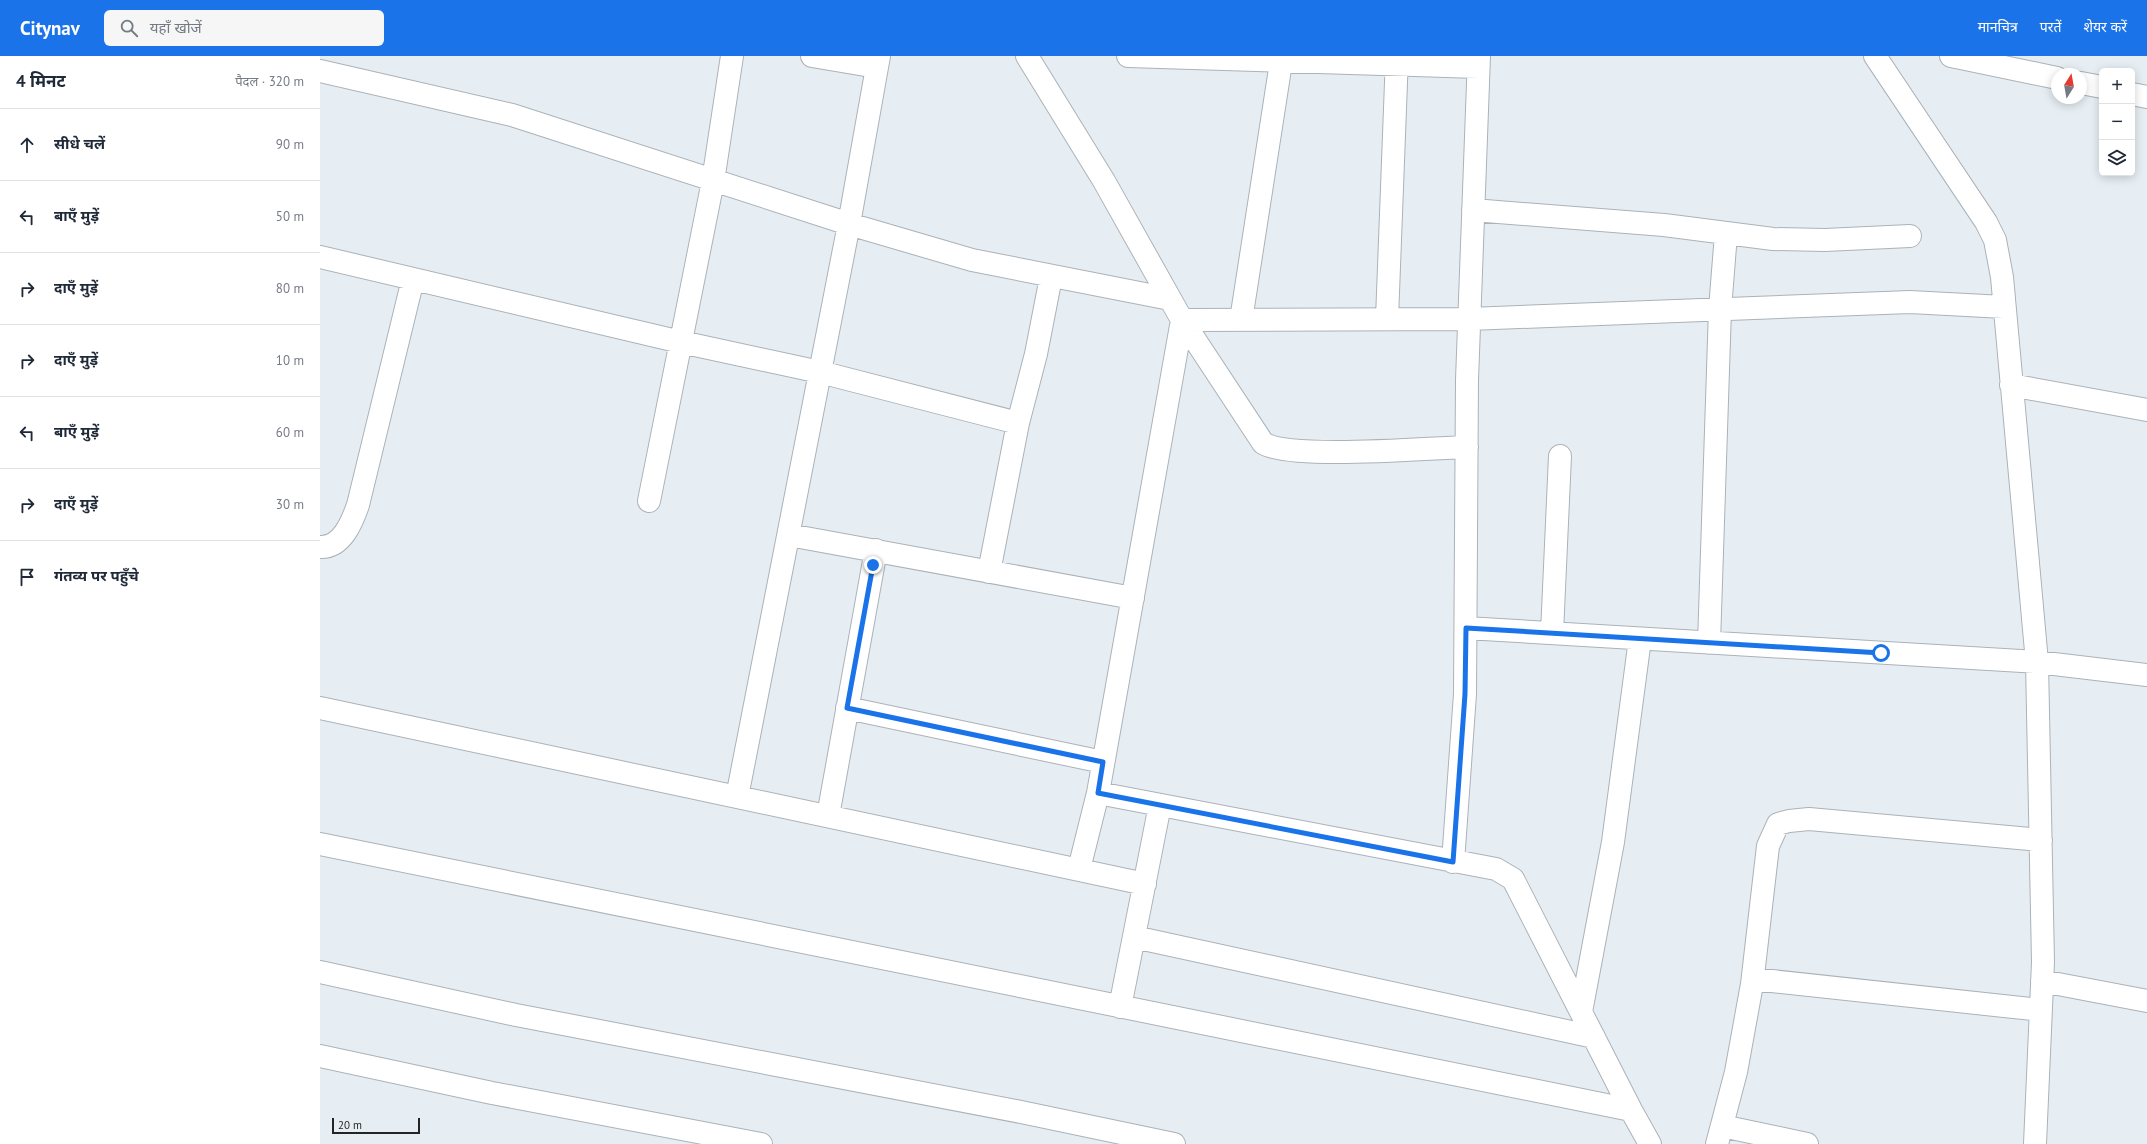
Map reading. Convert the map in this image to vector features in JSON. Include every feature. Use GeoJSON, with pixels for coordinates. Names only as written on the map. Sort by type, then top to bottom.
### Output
{"type":"FeatureCollection","features":[{"type":"Feature","properties":{"kind":"street"},"geometry":{"type":"LineString","coordinates":[[649,501],[713,181],[732,56]]}},
{"type":"Feature","properties":{"kind":"street"},"geometry":{"type":"LineString","coordinates":[[737,797],[849,224],[878,61],[812,56]]}},
{"type":"Feature","properties":{"kind":"street"},"geometry":{"type":"LineString","coordinates":[[1027,56],[1104,180],[1182,320],[1258,437],[1270,448],[1309,452],[1467,447]]}},
{"type":"Feature","properties":{"kind":"street"},"geometry":{"type":"LineString","coordinates":[[1128,56],[1479,62],[1469,318],[1465,694],[1453,862]]}},
{"type":"Feature","properties":{"kind":"street"},"geometry":{"type":"LineString","coordinates":[[1874,56],[1966,190],[1995,240],[2004,307],[2036,662],[2041,840],[2042,981],[2035,1144]]}},
{"type":"Feature","properties":{"kind":"street"},"geometry":{"type":"LineString","coordinates":[[1950,56],[2051,77]]}},
{"type":"Feature","properties":{"kind":"street"},"geometry":{"type":"LineString","coordinates":[[1241,320],[1281,59]]}},
{"type":"Feature","properties":{"kind":"street"},"geometry":{"type":"LineString","coordinates":[[1387,319],[1397,60]]}},
{"type":"Feature","properties":{"kind":"street"},"geometry":{"type":"LineString","coordinates":[[320,72],[512,115],[849,224],[972,260],[1051,277],[1170,299]]}},
{"type":"Feature","properties":{"kind":"street"},"geometry":{"type":"LineString","coordinates":[[2087,84],[2099,87]]}},
{"type":"Feature","properties":{"kind":"street"},"geometry":{"type":"LineString","coordinates":[[2135,95],[2147,97]]}},
{"type":"Feature","properties":{"kind":"street"},"geometry":{"type":"LineString","coordinates":[[1473,210],[1664,225],[1773,239],[1825,240],[1910,236]]}},
{"type":"Feature","properties":{"kind":"street"},"geometry":{"type":"LineString","coordinates":[[1710,643],[1720,309],[1726,234]]}},
{"type":"Feature","properties":{"kind":"street"},"geometry":{"type":"LineString","coordinates":[[320,257],[681,342],[820,372],[1018,423]]}},
{"type":"Feature","properties":{"kind":"street"},"geometry":{"type":"LineString","coordinates":[[989,572],[1018,423],[1036,354],[1051,277]]}},
{"type":"Feature","properties":{"kind":"street"},"geometry":{"type":"LineString","coordinates":[[320,547],[326,547],[340,538],[351,525],[358,505],[413,279]]}},
{"type":"Feature","properties":{"kind":"street"},"geometry":{"type":"LineString","coordinates":[[1182,320],[1469,318],[1910,302],[2004,307]]}},
{"type":"Feature","properties":{"kind":"street"},"geometry":{"type":"LineString","coordinates":[[1079,869],[1098,793],[1182,320]]}},
{"type":"Feature","properties":{"kind":"street"},"geometry":{"type":"LineString","coordinates":[[2011,385],[2147,410]]}},
{"type":"Feature","properties":{"kind":"street"},"geometry":{"type":"LineString","coordinates":[[1552,633],[1560,456]]}},
{"type":"Feature","properties":{"kind":"street"},"geometry":{"type":"LineString","coordinates":[[789,535],[1133,598]]}},
{"type":"Feature","properties":{"kind":"street"},"geometry":{"type":"LineString","coordinates":[[828,816],[876,550]]}},
{"type":"Feature","properties":{"kind":"street"},"geometry":{"type":"LineString","coordinates":[[1466,628],[2036,662],[2147,676]]}},
{"type":"Feature","properties":{"kind":"street"},"geometry":{"type":"LineString","coordinates":[[1581,1012],[1613,842],[1640,638]]}},
{"type":"Feature","properties":{"kind":"street"},"geometry":{"type":"LineString","coordinates":[[320,708],[1145,884]]}},
{"type":"Feature","properties":{"kind":"street"},"geometry":{"type":"LineString","coordinates":[[847,708],[1103,762]]}},
{"type":"Feature","properties":{"kind":"street"},"geometry":{"type":"LineString","coordinates":[[1098,793],[1496,870],[1513,879],[1631,1110],[1650,1144]]}},
{"type":"Feature","properties":{"kind":"street"},"geometry":{"type":"LineString","coordinates":[[1120,1007],[1160,805]]}},
{"type":"Feature","properties":{"kind":"street"},"geometry":{"type":"LineString","coordinates":[[1807,1144],[1720,1135],[1736,1072],[1753,979],[1768,846],[1778,824],[1809,819],[2041,840]]}},
{"type":"Feature","properties":{"kind":"street"},"geometry":{"type":"LineString","coordinates":[[320,844],[1631,1110]]}},
{"type":"Feature","properties":{"kind":"street"},"geometry":{"type":"LineString","coordinates":[[1134,937],[1594,1037]]}},
{"type":"Feature","properties":{"kind":"street"},"geometry":{"type":"LineString","coordinates":[[320,972],[516,1015],[1029,1114],[1174,1144]]}},
{"type":"Feature","properties":{"kind":"street"},"geometry":{"type":"LineString","coordinates":[[1753,979],[2041,1010]]}},
{"type":"Feature","properties":{"kind":"street"},"geometry":{"type":"LineString","coordinates":[[2042,981],[2147,1001]]}},
{"type":"Feature","properties":{"kind":"street"},"geometry":{"type":"LineString","coordinates":[[320,1056],[492,1093],[761,1144]]}},
{"type":"Feature","properties":{"kind":"route"},"geometry":{"type":"LineString","coordinates":[[873,565],[847,708],[1103,762],[1098,793],[1453,862],[1465,694],[1466,628],[1881,653]]}}]}
